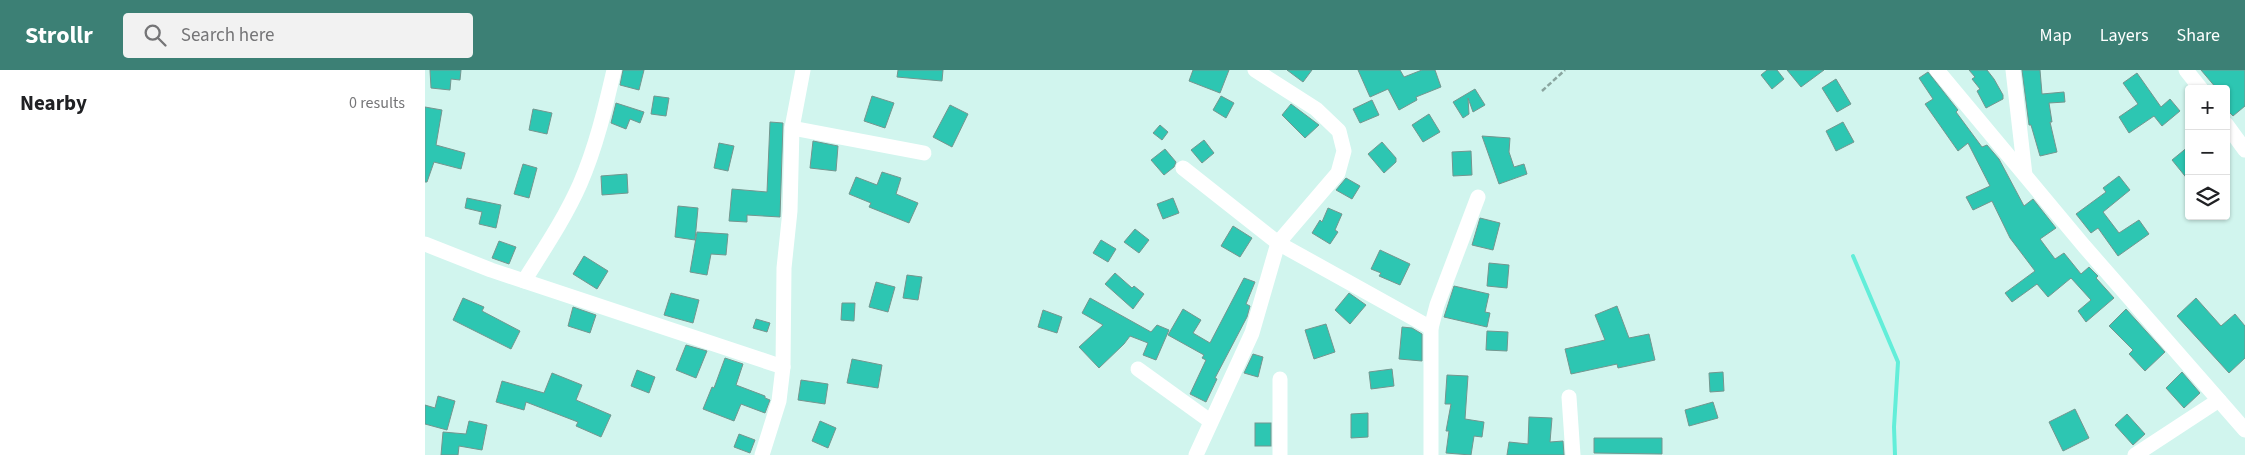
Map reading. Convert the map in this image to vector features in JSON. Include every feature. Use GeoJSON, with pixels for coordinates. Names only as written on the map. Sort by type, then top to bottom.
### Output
{"type":"FeatureCollection","features":[{"type":"Feature","properties":{"kind":"street"},"geometry":{"type":"LineString","coordinates":[[524,281],[579,186],[597,139],[614,70]]}},
{"type":"Feature","properties":{"kind":"street"},"geometry":{"type":"LineString","coordinates":[[762,455],[779,401],[783,366],[784,268],[790,211],[792,128],[803,70]]}},
{"type":"Feature","properties":{"kind":"street"},"geometry":{"type":"LineString","coordinates":[[1196,455],[1252,333],[1278,243],[1338,173],[1344,152],[1339,131],[1317,109],[1255,70]]}},
{"type":"Feature","properties":{"kind":"street"},"geometry":{"type":"LineString","coordinates":[[1937,70],[2090,253],[2245,430]]}},
{"type":"Feature","properties":{"kind":"street"},"geometry":{"type":"LineString","coordinates":[[2013,70],[2025,175]]}},
{"type":"Feature","properties":{"kind":"street"},"geometry":{"type":"LineString","coordinates":[[2186,70],[2198,85]]}},
{"type":"Feature","properties":{"kind":"street"},"geometry":{"type":"LineString","coordinates":[[792,128],[925,153]]}},
{"type":"Feature","properties":{"kind":"street"},"geometry":{"type":"LineString","coordinates":[[2230,129],[2245,150]]}},
{"type":"Feature","properties":{"kind":"street"},"geometry":{"type":"LineString","coordinates":[[1183,168],[1278,243],[1431,328]]}},
{"type":"Feature","properties":{"kind":"street"},"geometry":{"type":"LineString","coordinates":[[1431,455],[1431,328],[1448,274],[1478,197]]}},
{"type":"Feature","properties":{"kind":"street"},"geometry":{"type":"LineString","coordinates":[[425,244],[491,270],[783,366]]}},
{"type":"Feature","properties":{"kind":"street"},"geometry":{"type":"LineString","coordinates":[[1138,368],[1210,421]]}},
{"type":"Feature","properties":{"kind":"street"},"geometry":{"type":"LineString","coordinates":[[1280,379],[1281,455]]}},
{"type":"Feature","properties":{"kind":"street"},"geometry":{"type":"LineString","coordinates":[[1569,397],[1573,455]]}},
{"type":"Feature","properties":{"kind":"street"},"geometry":{"type":"LineString","coordinates":[[2135,455],[2219,400]]}},
{"type":"Feature","properties":{"kind":"path"},"geometry":{"type":"LineString","coordinates":[[1542,91],[1565,70]]}},
{"type":"Feature","properties":{"kind":"building"},"geometry":{"type":"Polygon","coordinates":[[[430,70],[461,70],[460,80],[451,79],[450,90],[431,88],[430,70]]]}},
{"type":"Feature","properties":{"kind":"building"},"geometry":{"type":"Polygon","coordinates":[[[623,70],[644,70],[639,90],[620,85],[623,70]]]}},
{"type":"Feature","properties":{"kind":"building"},"geometry":{"type":"Polygon","coordinates":[[[898,70],[943,70],[942,81],[897,77],[898,70]]]}},
{"type":"Feature","properties":{"kind":"building"},"geometry":{"type":"Polygon","coordinates":[[[1193,70],[1229,70],[1220,93],[1189,81],[1193,70]]]}},
{"type":"Feature","properties":{"kind":"building"},"geometry":{"type":"Polygon","coordinates":[[[1287,70],[1312,70],[1303,82],[1287,70]]]}},
{"type":"Feature","properties":{"kind":"building"},"geometry":{"type":"Polygon","coordinates":[[[1358,70],[1400,70],[1404,77],[1422,70],[1435,70],[1441,87],[1416,97],[1417,100],[1399,110],[1388,89],[1370,97],[1358,70]]]}},
{"type":"Feature","properties":{"kind":"building"},"geometry":{"type":"Polygon","coordinates":[[[1767,70],[1777,70],[1784,79],[1772,89],[1761,75],[1767,70]]]}},
{"type":"Feature","properties":{"kind":"building"},"geometry":{"type":"Polygon","coordinates":[[[1787,70],[1824,70],[1801,87],[1787,70]]]}},
{"type":"Feature","properties":{"kind":"building"},"geometry":{"type":"Polygon","coordinates":[[[1969,70],[1987,70],[2003,95],[2003,99],[1986,108],[1977,91],[1980,89],[1972,79],[1975,77],[1969,70]]]}},
{"type":"Feature","properties":{"kind":"building"},"geometry":{"type":"Polygon","coordinates":[[[2022,70],[2040,70],[2042,94],[2064,92],[2065,102],[2049,103],[2052,122],[2050,122],[2057,152],[2040,156],[2031,125],[2029,125],[2022,70]]]}},
{"type":"Feature","properties":{"kind":"building"},"geometry":{"type":"Polygon","coordinates":[[[2201,70],[2245,70],[2245,106],[2233,116],[2230,113],[2230,85],[2214,85],[2201,70]]]}},
{"type":"Feature","properties":{"kind":"building"},"geometry":{"type":"Polygon","coordinates":[[[1928,72],[1958,110],[1956,112],[1982,147],[1987,145],[1999,159],[2024,206],[2033,199],[2056,228],[2040,239],[2055,259],[2064,253],[2081,274],[2089,267],[2114,298],[2086,322],[2078,311],[2091,300],[2071,278],[2048,297],[2037,284],[2012,302],[2005,293],[2035,271],[2010,238],[1992,201],[1973,210],[1966,197],[1990,186],[1968,143],[1958,151],[1925,104],[1933,99],[1919,78],[1928,72]]]}},
{"type":"Feature","properties":{"kind":"building"},"geometry":{"type":"Polygon","coordinates":[[[2137,73],[2161,107],[2170,99],[2180,111],[2162,126],[2154,116],[2129,133],[2119,117],[2138,104],[2123,83],[2137,73]]]}},
{"type":"Feature","properties":{"kind":"building"},"geometry":{"type":"Polygon","coordinates":[[[1836,79],[1851,104],[1837,112],[1822,88],[1836,79]]]}},
{"type":"Feature","properties":{"kind":"building"},"geometry":{"type":"Polygon","coordinates":[[[1475,89],[1485,105],[1473,112],[1468,98],[1469,114],[1463,118],[1453,102],[1475,89]]]}},
{"type":"Feature","properties":{"kind":"building"},"geometry":{"type":"Polygon","coordinates":[[[654,96],[669,98],[666,116],[651,114],[654,96]]]}},
{"type":"Feature","properties":{"kind":"building"},"geometry":{"type":"Polygon","coordinates":[[[872,96],[894,103],[885,128],[864,121],[872,96]]]}},
{"type":"Feature","properties":{"kind":"building"},"geometry":{"type":"Polygon","coordinates":[[[1221,96],[1234,103],[1226,118],[1213,110],[1221,96]]]}},
{"type":"Feature","properties":{"kind":"building"},"geometry":{"type":"Polygon","coordinates":[[[1372,100],[1379,115],[1360,123],[1353,109],[1372,100]]]}},
{"type":"Feature","properties":{"kind":"building"},"geometry":{"type":"Polygon","coordinates":[[[616,103],[644,112],[640,123],[630,119],[626,129],[611,123],[616,103]]]}},
{"type":"Feature","properties":{"kind":"building"},"geometry":{"type":"Polygon","coordinates":[[[1291,104],[1319,125],[1305,138],[1282,115],[1291,104]]]}},
{"type":"Feature","properties":{"kind":"building"},"geometry":{"type":"Polygon","coordinates":[[[950,105],[968,114],[952,147],[933,137],[950,105]]]}},
{"type":"Feature","properties":{"kind":"building"},"geometry":{"type":"Polygon","coordinates":[[[425,107],[442,110],[436,145],[465,153],[461,169],[434,162],[427,182],[425,182],[425,107]]]}},
{"type":"Feature","properties":{"kind":"building"},"geometry":{"type":"Polygon","coordinates":[[[533,109],[552,113],[547,134],[529,130],[533,109]]]}},
{"type":"Feature","properties":{"kind":"building"},"geometry":{"type":"Polygon","coordinates":[[[1429,114],[1440,132],[1423,142],[1412,125],[1429,114]]]}},
{"type":"Feature","properties":{"kind":"building"},"geometry":{"type":"Polygon","coordinates":[[[770,122],[783,123],[780,217],[747,215],[747,222],[729,221],[732,189],[767,192],[770,122]]]}},
{"type":"Feature","properties":{"kind":"building"},"geometry":{"type":"Polygon","coordinates":[[[1843,122],[1854,142],[1836,151],[1826,131],[1843,122]]]}},
{"type":"Feature","properties":{"kind":"building"},"geometry":{"type":"Polygon","coordinates":[[[1160,125],[1168,132],[1162,140],[1153,133],[1160,125]]]}},
{"type":"Feature","properties":{"kind":"building"},"geometry":{"type":"Polygon","coordinates":[[[1482,136],[1510,138],[1509,152],[1514,167],[1524,164],[1527,174],[1499,184],[1482,136]]]}},
{"type":"Feature","properties":{"kind":"building"},"geometry":{"type":"Polygon","coordinates":[[[1204,140],[1214,153],[1202,163],[1191,150],[1204,140]]]}},
{"type":"Feature","properties":{"kind":"building"},"geometry":{"type":"Polygon","coordinates":[[[813,141],[838,146],[836,171],[810,168],[813,141]]]}},
{"type":"Feature","properties":{"kind":"building"},"geometry":{"type":"Polygon","coordinates":[[[1382,142],[1396,158],[1396,162],[1384,173],[1368,154],[1382,142]]]}},
{"type":"Feature","properties":{"kind":"building"},"geometry":{"type":"Polygon","coordinates":[[[719,143],[734,146],[728,171],[714,168],[719,143]]]}},
{"type":"Feature","properties":{"kind":"building"},"geometry":{"type":"Polygon","coordinates":[[[1165,149],[1176,162],[1174,167],[1164,175],[1151,160],[1165,149]]]}},
{"type":"Feature","properties":{"kind":"building"},"geometry":{"type":"Polygon","coordinates":[[[2185,149],[2185,176],[2172,160],[2185,149]]]}},
{"type":"Feature","properties":{"kind":"building"},"geometry":{"type":"Polygon","coordinates":[[[1471,151],[1472,175],[1453,176],[1452,152],[1471,151]]]}},
{"type":"Feature","properties":{"kind":"building"},"geometry":{"type":"Polygon","coordinates":[[[523,164],[537,168],[529,198],[514,194],[523,164]]]}},
{"type":"Feature","properties":{"kind":"building"},"geometry":{"type":"Polygon","coordinates":[[[882,172],[901,178],[896,194],[918,203],[909,223],[869,207],[871,203],[849,194],[856,177],[877,185],[882,172]]]}},
{"type":"Feature","properties":{"kind":"building"},"geometry":{"type":"Polygon","coordinates":[[[627,174],[628,193],[602,195],[601,176],[627,174]]]}},
{"type":"Feature","properties":{"kind":"building"},"geometry":{"type":"Polygon","coordinates":[[[2119,176],[2130,190],[2103,212],[2119,233],[2139,220],[2149,234],[2118,256],[2098,228],[2091,233],[2076,214],[2106,192],[2103,188],[2119,176]]]}},
{"type":"Feature","properties":{"kind":"building"},"geometry":{"type":"Polygon","coordinates":[[[1346,178],[1360,186],[1352,199],[1336,190],[1346,178]]]}},
{"type":"Feature","properties":{"kind":"building"},"geometry":{"type":"Polygon","coordinates":[[[467,198],[501,205],[496,228],[479,224],[482,212],[465,208],[467,198]]]}},
{"type":"Feature","properties":{"kind":"building"},"geometry":{"type":"Polygon","coordinates":[[[1173,198],[1179,213],[1163,219],[1157,204],[1173,198]]]}},
{"type":"Feature","properties":{"kind":"building"},"geometry":{"type":"Polygon","coordinates":[[[678,206],[698,208],[695,240],[675,237],[678,206]]]}},
{"type":"Feature","properties":{"kind":"building"},"geometry":{"type":"Polygon","coordinates":[[[1328,208],[1342,214],[1335,230],[1338,232],[1330,244],[1312,233],[1320,220],[1322,222],[1328,208]]]}},
{"type":"Feature","properties":{"kind":"building"},"geometry":{"type":"Polygon","coordinates":[[[1480,218],[1500,223],[1493,250],[1472,245],[1480,218]]]}},
{"type":"Feature","properties":{"kind":"building"},"geometry":{"type":"Polygon","coordinates":[[[1233,226],[1252,238],[1240,257],[1221,246],[1233,226]]]}},
{"type":"Feature","properties":{"kind":"building"},"geometry":{"type":"Polygon","coordinates":[[[1135,229],[1149,240],[1139,253],[1124,242],[1135,229]]]}},
{"type":"Feature","properties":{"kind":"building"},"geometry":{"type":"Polygon","coordinates":[[[697,232],[728,234],[726,255],[711,254],[707,275],[690,272],[697,232]]]}},
{"type":"Feature","properties":{"kind":"building"},"geometry":{"type":"Polygon","coordinates":[[[1101,240],[1116,249],[1108,262],[1093,253],[1101,240]]]}},
{"type":"Feature","properties":{"kind":"building"},"geometry":{"type":"Polygon","coordinates":[[[499,241],[516,247],[509,264],[492,258],[499,241]]]}},
{"type":"Feature","properties":{"kind":"building"},"geometry":{"type":"Polygon","coordinates":[[[1380,250],[1410,264],[1400,285],[1379,276],[1381,273],[1371,269],[1380,250]]]}},
{"type":"Feature","properties":{"kind":"building"},"geometry":{"type":"Polygon","coordinates":[[[584,256],[608,271],[597,289],[573,274],[584,256]]]}},
{"type":"Feature","properties":{"kind":"building"},"geometry":{"type":"Polygon","coordinates":[[[1489,263],[1509,265],[1507,288],[1487,286],[1489,263]]]}},
{"type":"Feature","properties":{"kind":"building"},"geometry":{"type":"Polygon","coordinates":[[[1115,273],[1132,288],[1134,286],[1144,294],[1133,309],[1105,284],[1115,273]]]}},
{"type":"Feature","properties":{"kind":"building"},"geometry":{"type":"Polygon","coordinates":[[[907,275],[922,277],[918,300],[903,298],[907,275]]]}},
{"type":"Feature","properties":{"kind":"building"},"geometry":{"type":"Polygon","coordinates":[[[1244,278],[1255,282],[1246,304],[1250,306],[1247,317],[1215,378],[1217,379],[1206,402],[1190,394],[1206,360],[1202,358],[1204,355],[1168,335],[1183,309],[1201,320],[1193,333],[1210,343],[1244,278]]]}},
{"type":"Feature","properties":{"kind":"building"},"geometry":{"type":"Polygon","coordinates":[[[876,282],[895,287],[888,312],[869,307],[876,282]]]}},
{"type":"Feature","properties":{"kind":"building"},"geometry":{"type":"Polygon","coordinates":[[[1454,286],[1489,294],[1485,312],[1490,313],[1487,327],[1444,317],[1454,286]]]}},
{"type":"Feature","properties":{"kind":"building"},"geometry":{"type":"Polygon","coordinates":[[[671,293],[699,300],[693,323],[664,315],[671,293]]]}},
{"type":"Feature","properties":{"kind":"building"},"geometry":{"type":"Polygon","coordinates":[[[1349,293],[1366,305],[1350,324],[1335,310],[1349,293]]]}},
{"type":"Feature","properties":{"kind":"building"},"geometry":{"type":"Polygon","coordinates":[[[463,298],[484,307],[482,311],[520,331],[511,349],[453,320],[463,298]]]}},
{"type":"Feature","properties":{"kind":"building"},"geometry":{"type":"Polygon","coordinates":[[[1090,298],[1151,332],[1157,325],[1169,330],[1156,360],[1143,355],[1148,343],[1130,336],[1099,368],[1079,347],[1103,325],[1082,313],[1090,298]]]}},
{"type":"Feature","properties":{"kind":"building"},"geometry":{"type":"Polygon","coordinates":[[[2196,298],[2221,326],[2235,314],[2245,326],[2245,358],[2229,373],[2177,316],[2196,298]]]}},
{"type":"Feature","properties":{"kind":"building"},"geometry":{"type":"Polygon","coordinates":[[[842,303],[855,303],[854,321],[841,320],[842,303]]]}},
{"type":"Feature","properties":{"kind":"building"},"geometry":{"type":"Polygon","coordinates":[[[1617,306],[1629,338],[1649,334],[1655,360],[1618,368],[1617,364],[1571,374],[1565,349],[1605,340],[1595,315],[1617,306]]]}},
{"type":"Feature","properties":{"kind":"building"},"geometry":{"type":"Polygon","coordinates":[[[573,307],[596,315],[590,333],[568,326],[573,307]]]}},
{"type":"Feature","properties":{"kind":"building"},"geometry":{"type":"Polygon","coordinates":[[[2126,309],[2165,352],[2145,371],[2129,354],[2133,350],[2109,326],[2126,309]]]}},
{"type":"Feature","properties":{"kind":"building"},"geometry":{"type":"Polygon","coordinates":[[[1043,310],[1062,317],[1057,333],[1038,327],[1043,310]]]}},
{"type":"Feature","properties":{"kind":"building"},"geometry":{"type":"Polygon","coordinates":[[[756,319],[770,323],[767,332],[753,328],[756,319]]]}},
{"type":"Feature","properties":{"kind":"building"},"geometry":{"type":"Polygon","coordinates":[[[1326,324],[1335,352],[1314,359],[1305,330],[1326,324]]]}},
{"type":"Feature","properties":{"kind":"building"},"geometry":{"type":"Polygon","coordinates":[[[1402,327],[1412,328],[1422,334],[1422,361],[1399,359],[1402,327]]]}},
{"type":"Feature","properties":{"kind":"building"},"geometry":{"type":"Polygon","coordinates":[[[1487,331],[1508,332],[1507,351],[1486,350],[1487,331]]]}},
{"type":"Feature","properties":{"kind":"building"},"geometry":{"type":"Polygon","coordinates":[[[686,345],[707,351],[696,378],[676,370],[686,345]]]}},
{"type":"Feature","properties":{"kind":"building"},"geometry":{"type":"Polygon","coordinates":[[[1253,354],[1263,357],[1258,377],[1244,373],[1253,354]]]}},
{"type":"Feature","properties":{"kind":"building"},"geometry":{"type":"Polygon","coordinates":[[[725,358],[743,364],[736,385],[765,396],[765,398],[770,400],[765,413],[741,404],[734,421],[703,409],[712,387],[714,388],[725,358]]]}},
{"type":"Feature","properties":{"kind":"building"},"geometry":{"type":"Polygon","coordinates":[[[852,359],[882,365],[878,388],[847,383],[852,359]]]}},
{"type":"Feature","properties":{"kind":"building"},"geometry":{"type":"Polygon","coordinates":[[[1392,369],[1394,386],[1371,389],[1369,372],[1392,369]]]}},
{"type":"Feature","properties":{"kind":"building"},"geometry":{"type":"Polygon","coordinates":[[[637,370],[655,377],[649,393],[631,386],[637,370]]]}},
{"type":"Feature","properties":{"kind":"building"},"geometry":{"type":"Polygon","coordinates":[[[1723,372],[1724,391],[1710,392],[1709,373],[1723,372]]]}},
{"type":"Feature","properties":{"kind":"building"},"geometry":{"type":"Polygon","coordinates":[[[2182,372],[2200,393],[2184,408],[2166,388],[2182,372]]]}},
{"type":"Feature","properties":{"kind":"building"},"geometry":{"type":"Polygon","coordinates":[[[552,373],[582,385],[576,400],[611,415],[601,437],[576,426],[578,422],[526,402],[524,410],[496,402],[502,381],[544,393],[552,373]]]}},
{"type":"Feature","properties":{"kind":"building"},"geometry":{"type":"Polygon","coordinates":[[[1447,375],[1468,376],[1465,419],[1484,422],[1482,437],[1474,436],[1471,455],[1446,453],[1449,431],[1446,431],[1451,404],[1445,404],[1447,375]]]}},
{"type":"Feature","properties":{"kind":"building"},"geometry":{"type":"Polygon","coordinates":[[[801,380],[828,384],[825,404],[798,400],[801,380]]]}},
{"type":"Feature","properties":{"kind":"building"},"geometry":{"type":"Polygon","coordinates":[[[438,396],[455,401],[447,430],[425,424],[425,405],[435,408],[438,396]]]}},
{"type":"Feature","properties":{"kind":"building"},"geometry":{"type":"Polygon","coordinates":[[[1713,402],[1718,418],[1689,426],[1685,410],[1713,402]]]}},
{"type":"Feature","properties":{"kind":"building"},"geometry":{"type":"Polygon","coordinates":[[[2075,409],[2089,438],[2063,451],[2049,422],[2075,409]]]}},
{"type":"Feature","properties":{"kind":"building"},"geometry":{"type":"Polygon","coordinates":[[[1368,413],[1368,437],[1351,438],[1351,414],[1368,413]]]}},
{"type":"Feature","properties":{"kind":"building"},"geometry":{"type":"Polygon","coordinates":[[[2127,414],[2145,434],[2133,445],[2115,425],[2127,414]]]}},
{"type":"Feature","properties":{"kind":"building"},"geometry":{"type":"Polygon","coordinates":[[[1529,417],[1552,418],[1550,442],[1563,441],[1564,455],[1507,455],[1509,442],[1528,444],[1529,417]]]}},
{"type":"Feature","properties":{"kind":"building"},"geometry":{"type":"Polygon","coordinates":[[[469,421],[487,425],[482,450],[459,446],[458,455],[441,455],[443,432],[466,434],[469,421]]]}},
{"type":"Feature","properties":{"kind":"building"},"geometry":{"type":"Polygon","coordinates":[[[820,421],[836,428],[828,448],[812,441],[820,421]]]}},
{"type":"Feature","properties":{"kind":"building"},"geometry":{"type":"Polygon","coordinates":[[[1255,423],[1271,423],[1271,446],[1255,446],[1255,423]]]}},
{"type":"Feature","properties":{"kind":"building"},"geometry":{"type":"Polygon","coordinates":[[[739,434],[755,440],[750,453],[734,447],[739,434]]]}},
{"type":"Feature","properties":{"kind":"building"},"geometry":{"type":"Polygon","coordinates":[[[1594,438],[1662,438],[1662,454],[1594,453],[1594,438]]]}},
{"type":"Feature","properties":{"kind":"waterway"},"geometry":{"type":"LineString","coordinates":[[1853,256],[1898,362],[1894,427],[1895,455]]}}]}
